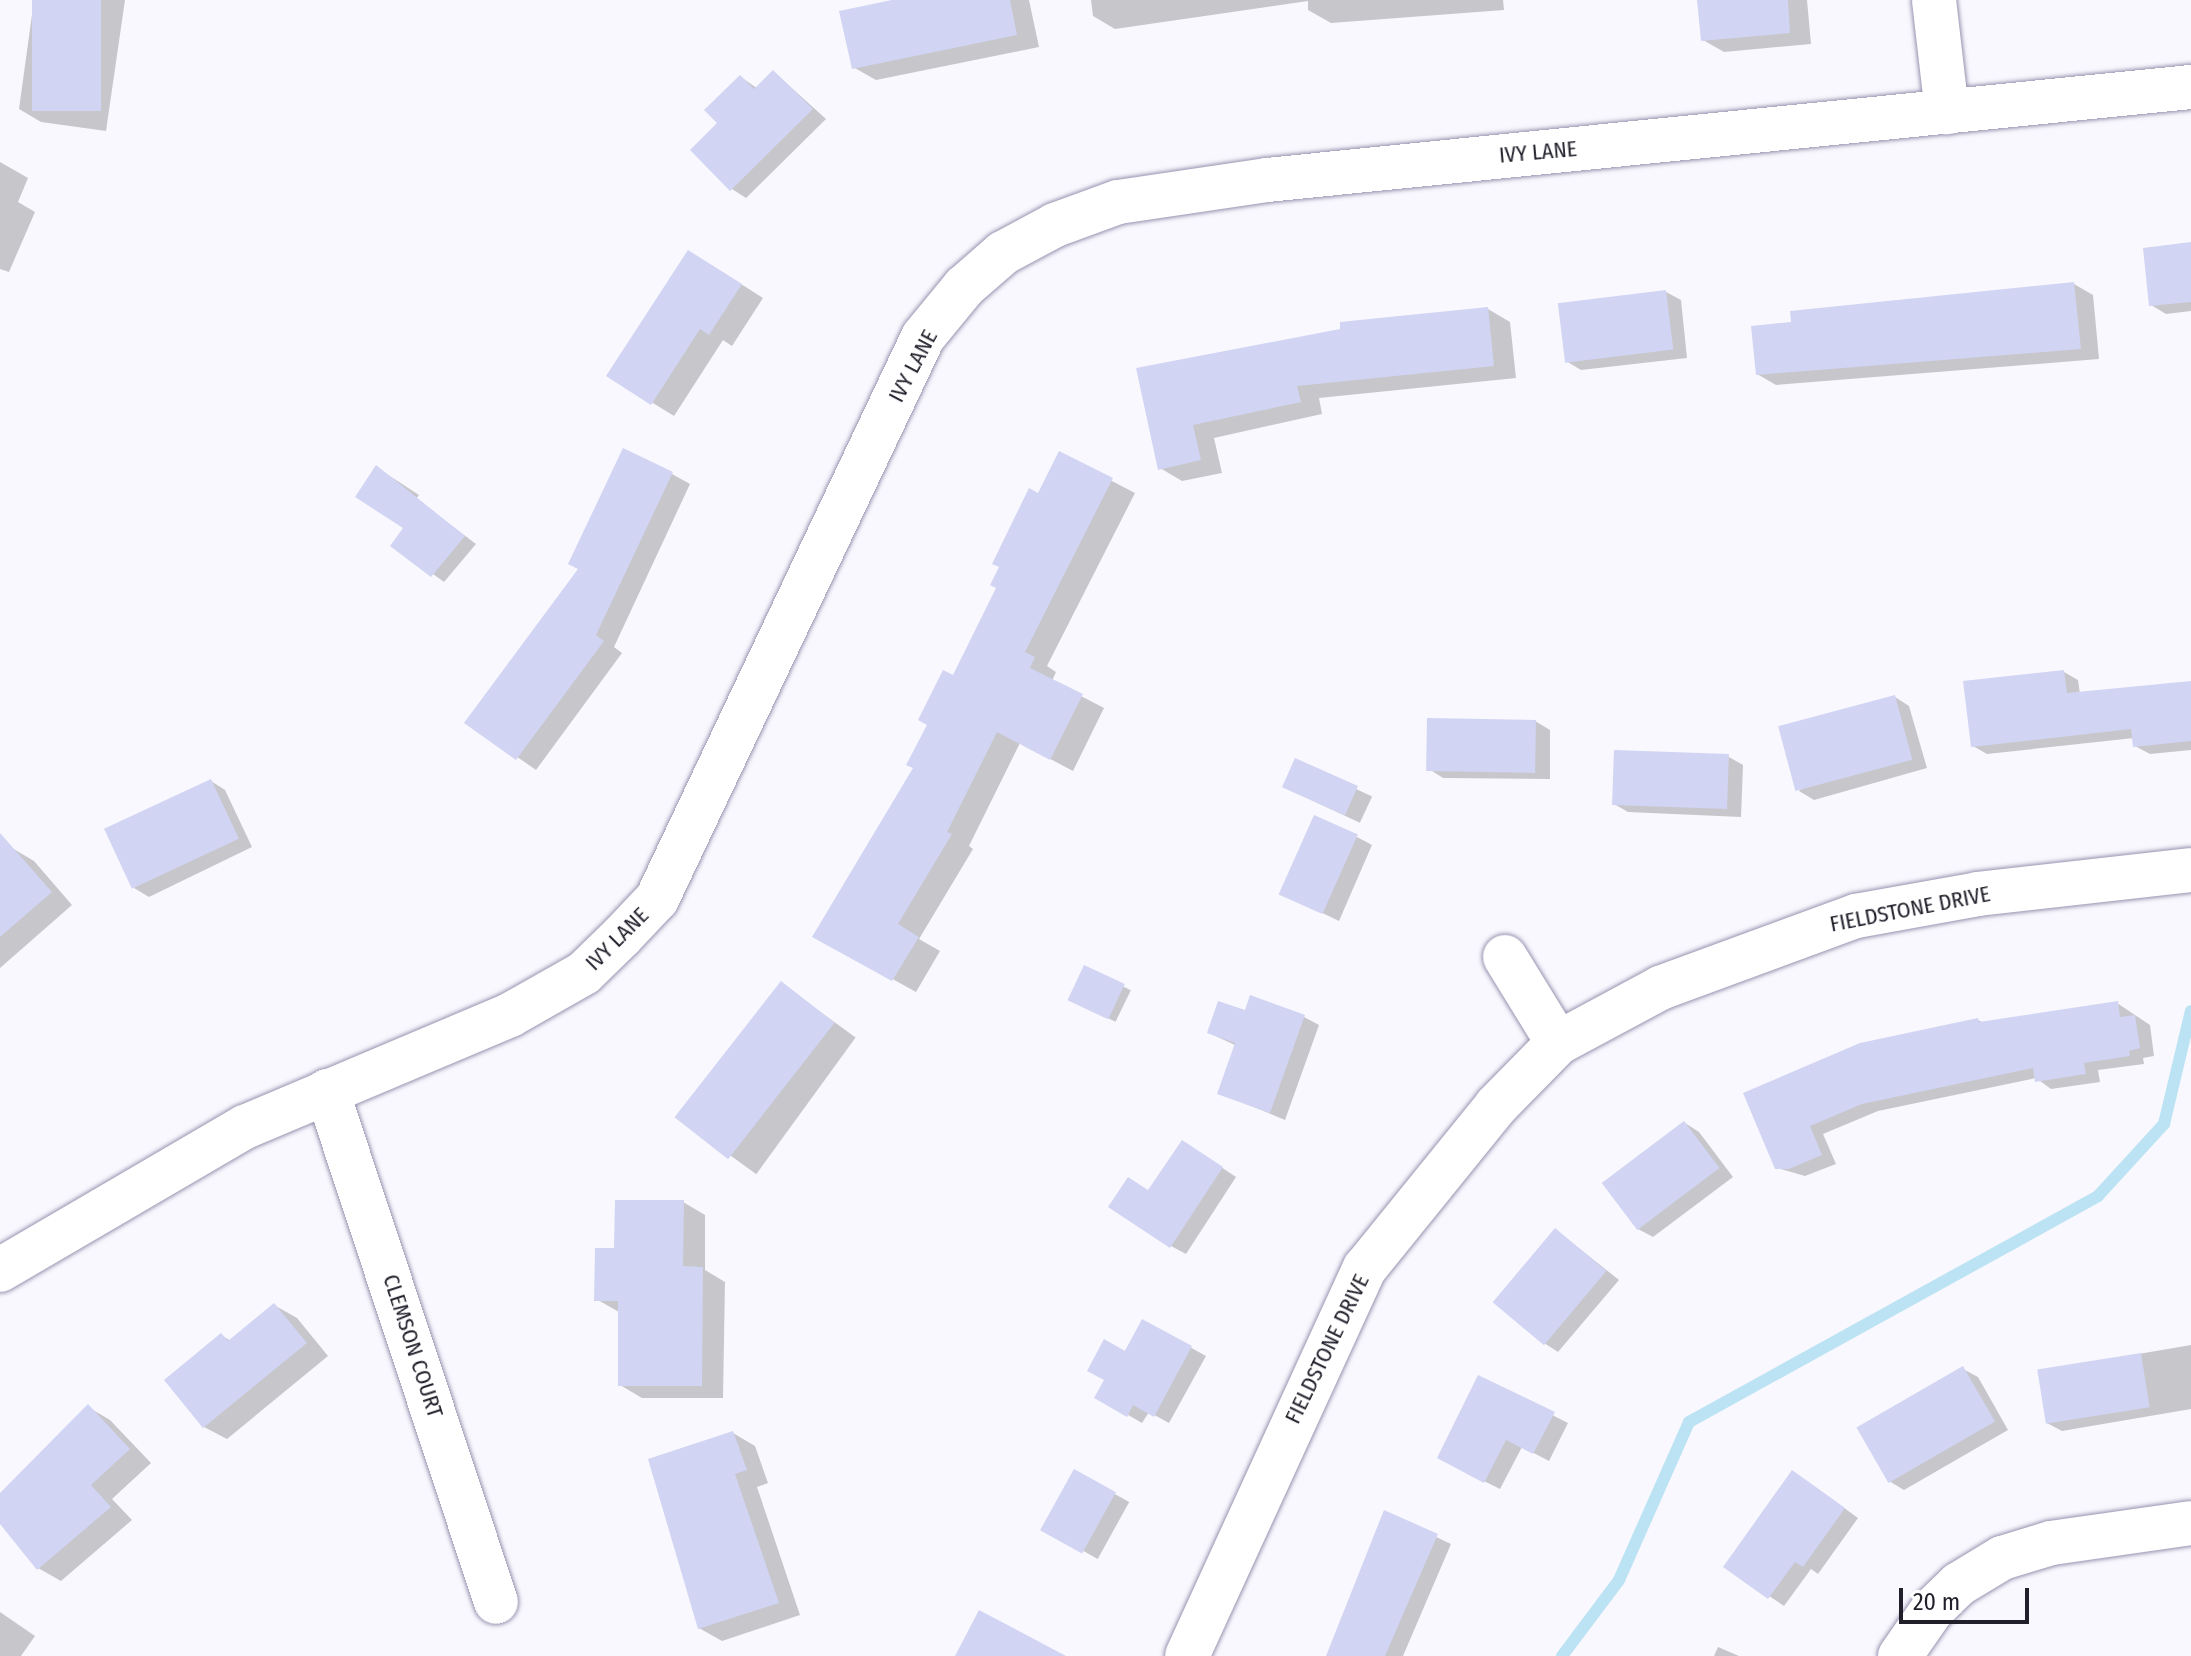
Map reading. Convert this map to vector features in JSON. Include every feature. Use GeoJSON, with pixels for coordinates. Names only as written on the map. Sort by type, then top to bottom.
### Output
{"type":"FeatureCollection","features":[{"type":"Feature","properties":{"kind":"street"},"geometry":{"type":"LineString","coordinates":[[1934,0],[1947,112]]}},
{"type":"Feature","properties":{"kind":"street","name":"IVY LANE"},"geometry":{"type":"LineString","coordinates":[[0,1270],[245,1127],[510,1015],[584,973],[657,899],[923,337],[964,287],[1003,253],[1055,225],[1118,202],[1393,166],[2191,87]]}},
{"type":"Feature","properties":{"kind":"street","name":"FIELDSTONE DRIVE"},"geometry":{"type":"LineString","coordinates":[[1187,1656],[1365,1268],[1496,1106],[1558,1043],[1660,988],[1856,916],[1978,894],[2191,870]]}},
{"type":"Feature","properties":{"kind":"street"},"geometry":{"type":"LineString","coordinates":[[1505,957],[1558,1043]]}},
{"type":"Feature","properties":{"kind":"street","name":"CLEMSON COURT"},"geometry":{"type":"LineString","coordinates":[[327,1091],[496,1602]]}},
{"type":"Feature","properties":{"kind":"street"},"geometry":{"type":"LineString","coordinates":[[1900,1656],[1932,1610],[1959,1584],[2002,1558],[2051,1543],[2191,1523]]}},
{"type":"Feature","properties":{"kind":"building"},"geometry":{"type":"Polygon","coordinates":[[[32,0],[101,0],[101,111],[32,111],[32,0]]]}},
{"type":"Feature","properties":{"kind":"building"},"geometry":{"type":"Polygon","coordinates":[[[892,0],[1010,0],[1017,35],[852,69],[839,11],[892,0]]]}},
{"type":"Feature","properties":{"kind":"building"},"geometry":{"type":"Polygon","coordinates":[[[1697,0],[1788,0],[1790,33],[1701,41],[1697,0]]]}},
{"type":"Feature","properties":{"kind":"building"},"geometry":{"type":"Polygon","coordinates":[[[773,70],[813,109],[730,191],[690,150],[717,123],[704,110],[740,75],[754,89],[773,70]]]}},
{"type":"Feature","properties":{"kind":"building"},"geometry":{"type":"Polygon","coordinates":[[[2191,242],[2191,302],[2149,306],[2143,248],[2191,242]]]}},
{"type":"Feature","properties":{"kind":"building"},"geometry":{"type":"Polygon","coordinates":[[[688,250],[742,284],[709,335],[700,329],[651,405],[606,376],[688,250]]]}},
{"type":"Feature","properties":{"kind":"building"},"geometry":{"type":"Polygon","coordinates":[[[2074,282],[2081,349],[1756,375],[1751,326],[1791,322],[1790,311],[2074,282]]]}},
{"type":"Feature","properties":{"kind":"building"},"geometry":{"type":"Polygon","coordinates":[[[1666,290],[1673,350],[1565,363],[1558,303],[1666,290]]]}},
{"type":"Feature","properties":{"kind":"building"},"geometry":{"type":"Polygon","coordinates":[[[1488,307],[1494,366],[1297,386],[1301,402],[1193,425],[1201,460],[1158,470],[1136,368],[1340,329],[1340,322],[1488,307]]]}},
{"type":"Feature","properties":{"kind":"building"},"geometry":{"type":"Polygon","coordinates":[[[623,448],[673,472],[596,635],[604,641],[516,760],[464,723],[578,569],[568,564],[623,448]]]}},
{"type":"Feature","properties":{"kind":"building"},"geometry":{"type":"Polygon","coordinates":[[[1059,451],[1113,478],[1025,652],[1035,657],[1030,668],[1083,694],[1050,760],[997,732],[947,832],[952,834],[898,924],[919,937],[892,981],[812,937],[913,768],[906,765],[927,725],[918,720],[943,670],[953,675],[996,588],[990,585],[999,567],[992,564],[1029,488],[1038,493],[1059,451]]]}},
{"type":"Feature","properties":{"kind":"building"},"geometry":{"type":"Polygon","coordinates":[[[376,465],[465,536],[431,577],[390,546],[403,528],[355,497],[376,465]]]}},
{"type":"Feature","properties":{"kind":"building"},"geometry":{"type":"Polygon","coordinates":[[[2064,670],[2067,693],[2191,681],[2191,741],[2133,747],[2131,729],[1971,747],[1963,681],[2064,670]]]}},
{"type":"Feature","properties":{"kind":"building"},"geometry":{"type":"Polygon","coordinates":[[[1895,695],[1912,760],[1795,791],[1778,726],[1895,695]]]}},
{"type":"Feature","properties":{"kind":"building"},"geometry":{"type":"Polygon","coordinates":[[[1427,718],[1536,720],[1535,773],[1426,771],[1427,718]]]}},
{"type":"Feature","properties":{"kind":"building"},"geometry":{"type":"Polygon","coordinates":[[[1614,750],[1729,754],[1727,809],[1612,805],[1614,750]]]}},
{"type":"Feature","properties":{"kind":"building"},"geometry":{"type":"Polygon","coordinates":[[[1295,758],[1358,786],[1345,815],[1282,787],[1295,758]]]}},
{"type":"Feature","properties":{"kind":"building"},"geometry":{"type":"Polygon","coordinates":[[[211,779],[239,839],[132,889],[104,829],[211,779]]]}},
{"type":"Feature","properties":{"kind":"building"},"geometry":{"type":"Polygon","coordinates":[[[1314,815],[1358,835],[1322,914],[1279,894],[1314,815]]]}},
{"type":"Feature","properties":{"kind":"building"},"geometry":{"type":"Polygon","coordinates":[[[0,833],[52,892],[0,937],[0,833]]]}},
{"type":"Feature","properties":{"kind":"building"},"geometry":{"type":"Polygon","coordinates":[[[1084,965],[1125,984],[1108,1019],[1068,1000],[1084,965]]]}},
{"type":"Feature","properties":{"kind":"building"},"geometry":{"type":"Polygon","coordinates":[[[781,981],[835,1023],[728,1159],[674,1117],[781,981]]]}},
{"type":"Feature","properties":{"kind":"building"},"geometry":{"type":"Polygon","coordinates":[[[1250,995],[1305,1015],[1270,1113],[1217,1094],[1235,1043],[1207,1033],[1218,1001],[1245,1010],[1250,995]]]}},
{"type":"Feature","properties":{"kind":"building"},"geometry":{"type":"Polygon","coordinates":[[[2118,1001],[2120,1017],[2135,1015],[2140,1048],[2129,1051],[2130,1056],[2084,1063],[2086,1074],[2035,1082],[2033,1068],[1862,1104],[1810,1126],[1822,1155],[1789,1169],[1775,1169],[1743,1093],[1860,1043],[1978,1018],[1979,1022],[2118,1001]]]}},
{"type":"Feature","properties":{"kind":"building"},"geometry":{"type":"Polygon","coordinates":[[[1684,1121],[1720,1168],[1637,1230],[1602,1183],[1684,1121]]]}},
{"type":"Feature","properties":{"kind":"building"},"geometry":{"type":"Polygon","coordinates":[[[1182,1140],[1223,1167],[1170,1248],[1108,1207],[1128,1177],[1148,1190],[1182,1140]]]}},
{"type":"Feature","properties":{"kind":"building"},"geometry":{"type":"Polygon","coordinates":[[[615,1200],[684,1200],[683,1266],[703,1267],[702,1386],[618,1386],[618,1301],[594,1301],[595,1248],[614,1248],[615,1200]]]}},
{"type":"Feature","properties":{"kind":"building"},"geometry":{"type":"Polygon","coordinates":[[[1555,1228],[1606,1271],[1544,1345],[1493,1302],[1555,1228]]]}},
{"type":"Feature","properties":{"kind":"building"},"geometry":{"type":"Polygon","coordinates":[[[274,1303],[307,1343],[203,1428],[164,1380],[221,1333],[228,1341],[274,1303]]]}},
{"type":"Feature","properties":{"kind":"building"},"geometry":{"type":"Polygon","coordinates":[[[1142,1319],[1192,1346],[1154,1417],[1133,1405],[1127,1417],[1094,1398],[1104,1380],[1087,1371],[1104,1339],[1125,1351],[1142,1319]]]}},
{"type":"Feature","properties":{"kind":"building"},"geometry":{"type":"Polygon","coordinates":[[[2141,1353],[2150,1407],[2046,1424],[2037,1369],[2141,1353]]]}},
{"type":"Feature","properties":{"kind":"building"},"geometry":{"type":"Polygon","coordinates":[[[1963,1366],[1995,1421],[1888,1483],[1856,1428],[1963,1366]]]}},
{"type":"Feature","properties":{"kind":"building"},"geometry":{"type":"Polygon","coordinates":[[[1478,1375],[1555,1412],[1533,1454],[1506,1440],[1484,1483],[1437,1458],[1478,1375]]]}},
{"type":"Feature","properties":{"kind":"building"},"geometry":{"type":"Polygon","coordinates":[[[88,1404],[130,1449],[91,1485],[111,1507],[37,1570],[0,1524],[0,1493],[88,1404]]]}},
{"type":"Feature","properties":{"kind":"building"},"geometry":{"type":"Polygon","coordinates":[[[733,1431],[747,1470],[735,1474],[779,1603],[698,1629],[648,1459],[733,1431]]]}},
{"type":"Feature","properties":{"kind":"building"},"geometry":{"type":"Polygon","coordinates":[[[1074,1469],[1116,1492],[1082,1553],[1040,1530],[1074,1469]]]}},
{"type":"Feature","properties":{"kind":"building"},"geometry":{"type":"Polygon","coordinates":[[[1792,1470],[1845,1508],[1803,1567],[1795,1562],[1768,1599],[1723,1567],[1792,1470]]]}},
{"type":"Feature","properties":{"kind":"building"},"geometry":{"type":"Polygon","coordinates":[[[1384,1510],[1438,1534],[1385,1656],[1326,1656],[1384,1510]]]}},
{"type":"Feature","properties":{"kind":"building"},"geometry":{"type":"Polygon","coordinates":[[[979,1610],[1066,1656],[955,1656],[979,1610]]]}},
{"type":"Feature","properties":{"kind":"waterway"},"geometry":{"type":"LineString","coordinates":[[1562,1656],[1619,1580],[1689,1422],[2098,1196],[2164,1124],[2191,1011]]}}]}
